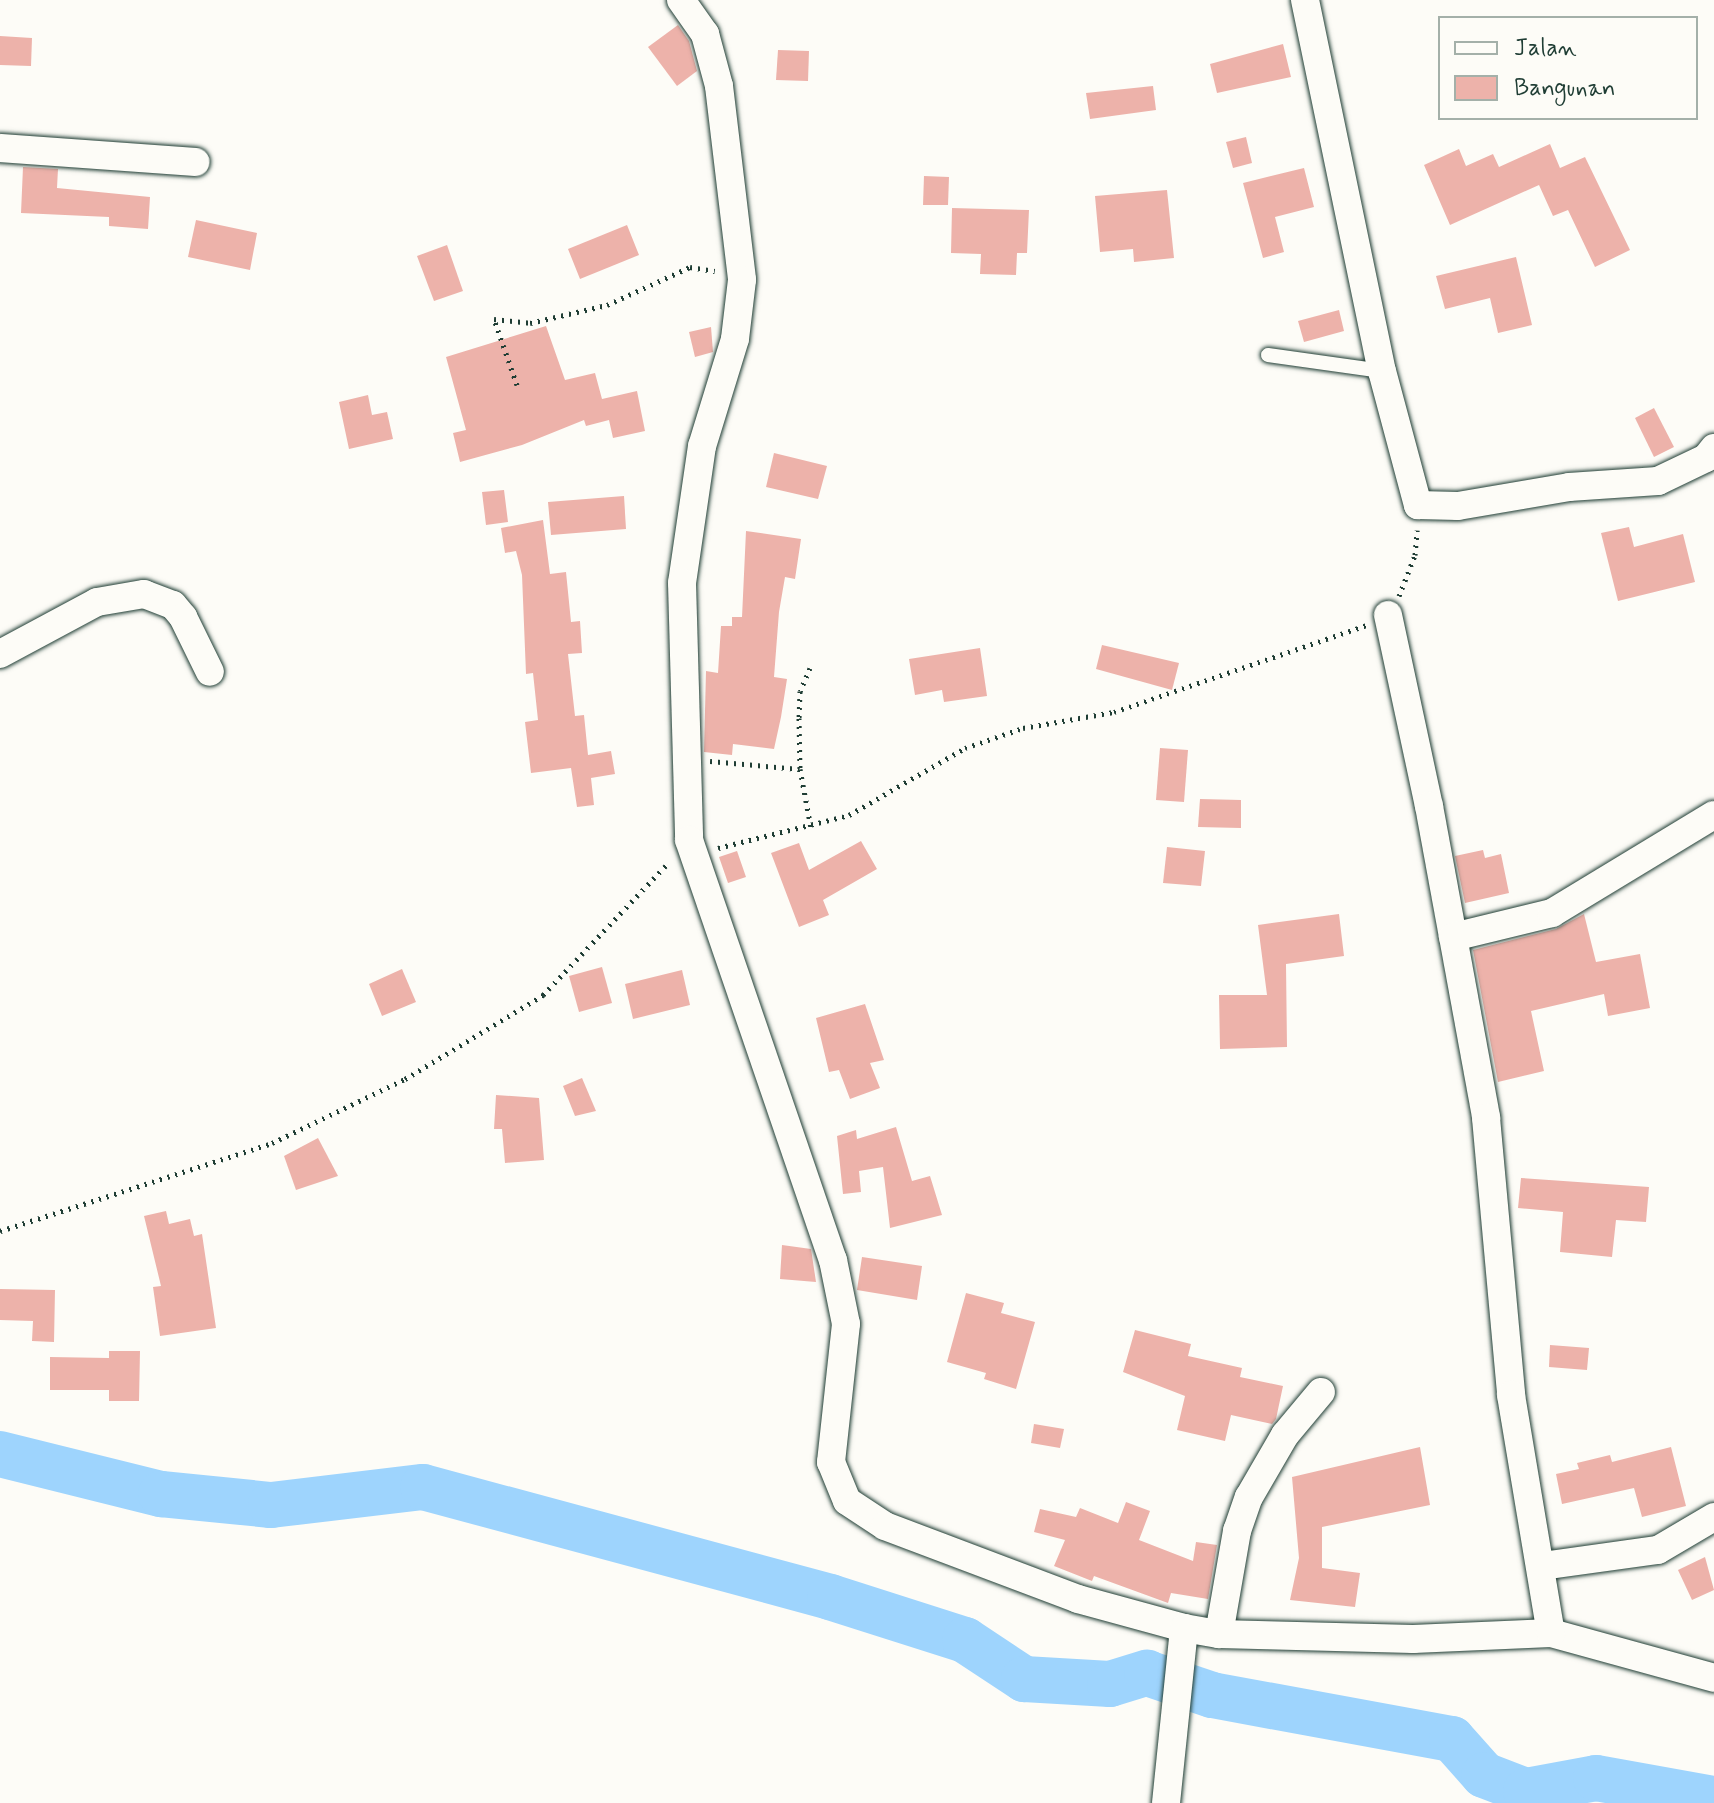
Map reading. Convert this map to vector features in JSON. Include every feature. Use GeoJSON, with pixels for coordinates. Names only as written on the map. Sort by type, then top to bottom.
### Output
{"type":"FeatureCollection","features":[{"type":"Feature","properties":{"kind":"street"},"geometry":{"type":"LineString","coordinates":[[681,0],[705,34],[719,86],[742,280],[735,339],[702,446],[682,583],[693,848],[833,1260],[846,1324],[831,1462],[847,1501],[885,1526],[1078,1599],[1184,1628],[1219,1634],[1413,1639],[1551,1633],[1714,1678]]}},
{"type":"Feature","properties":{"kind":"street"},"geometry":{"type":"LineString","coordinates":[[1305,0],[1382,371],[1418,505],[1458,506],[1569,487],[1658,481],[1706,458],[1714,448]]}},
{"type":"Feature","properties":{"kind":"street"},"geometry":{"type":"LineString","coordinates":[[0,148],[196,162]]}},
{"type":"Feature","properties":{"kind":"street"},"geometry":{"type":"LineString","coordinates":[[0,654],[97,602],[144,594],[173,605],[183,617],[210,672]]}},
{"type":"Feature","properties":{"kind":"street"},"geometry":{"type":"LineString","coordinates":[[1388,615],[1486,1118],[1511,1395],[1551,1633]]}},
{"type":"Feature","properties":{"kind":"street"},"geometry":{"type":"LineString","coordinates":[[1453,937],[1552,913],[1714,815]]}},
{"type":"Feature","properties":{"kind":"street"},"geometry":{"type":"LineString","coordinates":[[1219,1634],[1237,1531],[1249,1497],[1285,1435],[1321,1392]]}},
{"type":"Feature","properties":{"kind":"street"},"geometry":{"type":"LineString","coordinates":[[1542,1566],[1658,1550],[1714,1517]]}},
{"type":"Feature","properties":{"kind":"street"},"geometry":{"type":"LineString","coordinates":[[1166,1803],[1184,1628]]}},
{"type":"Feature","properties":{"kind":"lane"},"geometry":{"type":"LineString","coordinates":[[1268,355],[1382,371]]}},
{"type":"Feature","properties":{"kind":"path"},"geometry":{"type":"LineString","coordinates":[[517,385],[493,323],[497,317],[525,324],[574,314],[607,305],[690,267],[742,280]]}},
{"type":"Feature","properties":{"kind":"path"},"geometry":{"type":"LineString","coordinates":[[0,1231],[272,1143],[405,1079],[543,995],[693,848],[811,828],[849,815],[965,748],[1023,728],[1114,712],[1315,646],[1388,615],[1406,585],[1415,555],[1418,505]]}},
{"type":"Feature","properties":{"kind":"path"},"geometry":{"type":"LineString","coordinates":[[810,668],[800,691],[800,769],[811,828]]}},
{"type":"Feature","properties":{"kind":"path"},"geometry":{"type":"LineString","coordinates":[[689,760],[800,769]]}},
{"type":"Feature","properties":{"kind":"building"},"geometry":{"type":"Polygon","coordinates":[[[678,25],[689,41],[697,71],[677,86],[648,47],[678,25]]]}},
{"type":"Feature","properties":{"kind":"building"},"geometry":{"type":"Polygon","coordinates":[[[0,36],[32,38],[31,66],[0,65],[0,36]]]}},
{"type":"Feature","properties":{"kind":"building"},"geometry":{"type":"Polygon","coordinates":[[[1283,44],[1291,77],[1217,93],[1210,64],[1283,44]]]}},
{"type":"Feature","properties":{"kind":"building"},"geometry":{"type":"Polygon","coordinates":[[[778,50],[809,51],[808,81],[776,80],[778,50]]]}},
{"type":"Feature","properties":{"kind":"building"},"geometry":{"type":"Polygon","coordinates":[[[1153,86],[1156,110],[1090,119],[1086,93],[1153,86]]]}},
{"type":"Feature","properties":{"kind":"building"},"geometry":{"type":"Polygon","coordinates":[[[1246,137],[1252,163],[1233,168],[1226,142],[1246,137]]]}},
{"type":"Feature","properties":{"kind":"building"},"geometry":{"type":"Polygon","coordinates":[[[1550,144],[1560,168],[1585,157],[1630,250],[1595,267],[1568,210],[1553,216],[1539,185],[1450,225],[1424,165],[1459,149],[1466,166],[1493,154],[1499,167],[1550,144]]]}},
{"type":"Feature","properties":{"kind":"building"},"geometry":{"type":"Polygon","coordinates":[[[23,167],[58,169],[57,188],[150,197],[148,229],[109,226],[109,217],[21,213],[23,167]]]}},
{"type":"Feature","properties":{"kind":"building"},"geometry":{"type":"Polygon","coordinates":[[[1304,168],[1314,207],[1275,217],[1284,252],[1263,258],[1243,183],[1304,168]]]}},
{"type":"Feature","properties":{"kind":"building"},"geometry":{"type":"Polygon","coordinates":[[[924,176],[949,177],[948,205],[923,205],[924,176]]]}},
{"type":"Feature","properties":{"kind":"building"},"geometry":{"type":"Polygon","coordinates":[[[1167,190],[1174,258],[1134,262],[1133,249],[1100,252],[1095,196],[1167,190]]]}},
{"type":"Feature","properties":{"kind":"building"},"geometry":{"type":"Polygon","coordinates":[[[952,208],[1029,210],[1027,253],[1017,253],[1016,275],[980,274],[981,254],[951,253],[952,208]]]}},
{"type":"Feature","properties":{"kind":"building"},"geometry":{"type":"Polygon","coordinates":[[[196,220],[257,233],[250,270],[188,257],[196,220]]]}},
{"type":"Feature","properties":{"kind":"building"},"geometry":{"type":"Polygon","coordinates":[[[627,225],[639,255],[580,279],[568,249],[627,225]]]}},
{"type":"Feature","properties":{"kind":"building"},"geometry":{"type":"Polygon","coordinates":[[[447,245],[463,291],[434,301],[417,256],[447,245]]]}},
{"type":"Feature","properties":{"kind":"building"},"geometry":{"type":"Polygon","coordinates":[[[1516,257],[1532,325],[1498,333],[1490,298],[1445,309],[1436,276],[1516,257]]]}},
{"type":"Feature","properties":{"kind":"building"},"geometry":{"type":"Polygon","coordinates":[[[1339,310],[1344,331],[1304,342],[1298,321],[1339,310]]]}},
{"type":"Feature","properties":{"kind":"building"},"geometry":{"type":"Polygon","coordinates":[[[546,326],[565,380],[595,373],[602,399],[637,391],[645,431],[613,438],[609,420],[586,426],[584,420],[522,445],[460,462],[453,433],[466,430],[446,357],[546,326]]]}},
{"type":"Feature","properties":{"kind":"building"},"geometry":{"type":"Polygon","coordinates":[[[711,327],[713,352],[695,357],[689,332],[711,327]]]}},
{"type":"Feature","properties":{"kind":"building"},"geometry":{"type":"Polygon","coordinates":[[[368,395],[372,415],[387,412],[393,439],[349,449],[339,402],[368,395]]]}},
{"type":"Feature","properties":{"kind":"building"},"geometry":{"type":"Polygon","coordinates":[[[1654,408],[1674,447],[1654,457],[1635,418],[1654,408]]]}},
{"type":"Feature","properties":{"kind":"building"},"geometry":{"type":"Polygon","coordinates":[[[774,453],[827,466],[818,499],[766,487],[774,453]]]}},
{"type":"Feature","properties":{"kind":"building"},"geometry":{"type":"Polygon","coordinates":[[[504,490],[508,522],[486,525],[482,492],[504,490]]]}},
{"type":"Feature","properties":{"kind":"building"},"geometry":{"type":"Polygon","coordinates":[[[624,496],[626,529],[551,535],[548,502],[624,496]]]}},
{"type":"Feature","properties":{"kind":"building"},"geometry":{"type":"Polygon","coordinates":[[[543,520],[550,574],[566,572],[571,622],[580,621],[582,653],[568,654],[575,716],[584,715],[588,755],[611,751],[615,774],[591,778],[594,805],[577,807],[571,768],[531,773],[525,722],[538,720],[533,673],[526,674],[522,575],[516,551],[505,553],[501,528],[543,520]]]}},
{"type":"Feature","properties":{"kind":"building"},"geometry":{"type":"Polygon","coordinates":[[[1629,527],[1634,547],[1683,534],[1695,582],[1618,601],[1601,533],[1629,527]]]}},
{"type":"Feature","properties":{"kind":"building"},"geometry":{"type":"Polygon","coordinates":[[[746,531],[801,539],[795,579],[785,577],[779,612],[774,677],[787,679],[781,717],[774,749],[733,744],[732,755],[704,752],[706,671],[718,673],[721,626],[732,626],[732,617],[742,617],[746,531]]]}},
{"type":"Feature","properties":{"kind":"building"},"geometry":{"type":"Polygon","coordinates":[[[1102,645],[1179,663],[1172,690],[1096,669],[1102,645]]]}},
{"type":"Feature","properties":{"kind":"building"},"geometry":{"type":"Polygon","coordinates":[[[980,648],[987,696],[944,702],[942,690],[915,695],[909,659],[980,648]]]}},
{"type":"Feature","properties":{"kind":"building"},"geometry":{"type":"Polygon","coordinates":[[[1160,748],[1188,750],[1184,802],[1156,800],[1160,748]]]}},
{"type":"Feature","properties":{"kind":"building"},"geometry":{"type":"Polygon","coordinates":[[[1200,799],[1241,800],[1241,828],[1198,827],[1200,799]]]}},
{"type":"Feature","properties":{"kind":"building"},"geometry":{"type":"Polygon","coordinates":[[[861,841],[877,869],[823,900],[829,915],[799,927],[771,853],[799,843],[809,870],[861,841]]]}},
{"type":"Feature","properties":{"kind":"building"},"geometry":{"type":"Polygon","coordinates":[[[1167,847],[1205,851],[1201,886],[1163,883],[1167,847]]]}},
{"type":"Feature","properties":{"kind":"building"},"geometry":{"type":"Polygon","coordinates":[[[1483,850],[1485,858],[1501,854],[1509,893],[1465,903],[1455,856],[1483,850]]]}},
{"type":"Feature","properties":{"kind":"building"},"geometry":{"type":"Polygon","coordinates":[[[737,851],[746,877],[728,883],[719,857],[737,851]]]}},
{"type":"Feature","properties":{"kind":"building"},"geometry":{"type":"Polygon","coordinates":[[[1339,914],[1344,956],[1286,964],[1287,1047],[1220,1049],[1219,995],[1267,995],[1258,925],[1339,914]]]}},
{"type":"Feature","properties":{"kind":"building"},"geometry":{"type":"Polygon","coordinates":[[[1584,914],[1596,962],[1640,954],[1650,1008],[1608,1016],[1604,994],[1531,1011],[1544,1071],[1498,1082],[1473,950],[1556,929],[1584,914]]]}},
{"type":"Feature","properties":{"kind":"building"},"geometry":{"type":"Polygon","coordinates":[[[602,967],[612,1003],[579,1012],[569,976],[602,967]]]}},
{"type":"Feature","properties":{"kind":"building"},"geometry":{"type":"Polygon","coordinates":[[[402,969],[416,1002],[382,1016],[369,984],[402,969]]]}},
{"type":"Feature","properties":{"kind":"building"},"geometry":{"type":"Polygon","coordinates":[[[682,970],[690,1005],[633,1019],[625,984],[682,970]]]}},
{"type":"Feature","properties":{"kind":"building"},"geometry":{"type":"Polygon","coordinates":[[[865,1004],[884,1060],[870,1063],[880,1088],[850,1099],[839,1070],[829,1072],[816,1018],[865,1004]]]}},
{"type":"Feature","properties":{"kind":"building"},"geometry":{"type":"Polygon","coordinates":[[[582,1078],[596,1111],[575,1116],[563,1086],[582,1078]]]}},
{"type":"Feature","properties":{"kind":"building"},"geometry":{"type":"Polygon","coordinates":[[[496,1095],[539,1098],[544,1160],[505,1163],[502,1129],[494,1129],[496,1095]]]}},
{"type":"Feature","properties":{"kind":"building"},"geometry":{"type":"Polygon","coordinates":[[[896,1127],[912,1181],[930,1176],[942,1215],[890,1228],[883,1167],[859,1171],[861,1192],[843,1194],[837,1136],[856,1130],[857,1139],[896,1127]]]}},
{"type":"Feature","properties":{"kind":"building"},"geometry":{"type":"Polygon","coordinates":[[[318,1138],[338,1176],[296,1190],[284,1156],[318,1138]]]}},
{"type":"Feature","properties":{"kind":"building"},"geometry":{"type":"Polygon","coordinates":[[[1521,1178],[1649,1187],[1646,1222],[1616,1220],[1612,1257],[1560,1252],[1563,1212],[1518,1208],[1521,1178]]]}},
{"type":"Feature","properties":{"kind":"building"},"geometry":{"type":"Polygon","coordinates":[[[166,1211],[169,1224],[190,1219],[194,1236],[202,1234],[216,1328],[160,1336],[153,1287],[161,1286],[144,1216],[166,1211]]]}},
{"type":"Feature","properties":{"kind":"building"},"geometry":{"type":"Polygon","coordinates":[[[782,1245],[811,1249],[816,1282],[780,1279],[782,1245]]]}},
{"type":"Feature","properties":{"kind":"building"},"geometry":{"type":"Polygon","coordinates":[[[862,1257],[922,1266],[917,1300],[857,1290],[862,1257]]]}},
{"type":"Feature","properties":{"kind":"building"},"geometry":{"type":"Polygon","coordinates":[[[0,1289],[55,1290],[54,1342],[32,1341],[33,1321],[0,1320],[0,1289]]]}},
{"type":"Feature","properties":{"kind":"building"},"geometry":{"type":"Polygon","coordinates":[[[966,1293],[1004,1303],[1001,1313],[1035,1322],[1016,1389],[984,1379],[986,1373],[947,1362],[966,1293]]]}},
{"type":"Feature","properties":{"kind":"building"},"geometry":{"type":"Polygon","coordinates":[[[1135,1330],[1191,1344],[1188,1356],[1242,1368],[1240,1377],[1283,1386],[1276,1419],[1272,1424],[1231,1415],[1225,1441],[1177,1430],[1185,1396],[1123,1372],[1135,1330]]]}},
{"type":"Feature","properties":{"kind":"building"},"geometry":{"type":"Polygon","coordinates":[[[1550,1345],[1589,1348],[1587,1370],[1549,1367],[1550,1345]]]}},
{"type":"Feature","properties":{"kind":"building"},"geometry":{"type":"Polygon","coordinates":[[[109,1351],[140,1351],[139,1401],[109,1401],[109,1390],[50,1390],[50,1357],[109,1358],[109,1351]]]}},
{"type":"Feature","properties":{"kind":"building"},"geometry":{"type":"Polygon","coordinates":[[[1034,1424],[1064,1429],[1060,1448],[1031,1443],[1034,1424]]]}},
{"type":"Feature","properties":{"kind":"building"},"geometry":{"type":"Polygon","coordinates":[[[1420,1447],[1430,1505],[1322,1527],[1322,1568],[1360,1573],[1355,1607],[1290,1600],[1299,1558],[1292,1477],[1420,1447]]]}},
{"type":"Feature","properties":{"kind":"building"},"geometry":{"type":"Polygon","coordinates":[[[1671,1447],[1686,1506],[1642,1517],[1634,1488],[1562,1504],[1556,1474],[1579,1469],[1577,1463],[1610,1455],[1612,1462],[1671,1447]]]}},
{"type":"Feature","properties":{"kind":"building"},"geometry":{"type":"Polygon","coordinates":[[[1126,1502],[1150,1511],[1139,1540],[1193,1561],[1196,1542],[1217,1545],[1208,1599],[1171,1593],[1168,1603],[1094,1576],[1092,1581],[1054,1566],[1065,1540],[1034,1532],[1040,1509],[1076,1517],[1080,1508],[1118,1523],[1126,1502]]]}},
{"type":"Feature","properties":{"kind":"building"},"geometry":{"type":"Polygon","coordinates":[[[1705,1557],[1714,1590],[1692,1600],[1678,1570],[1705,1557]]]}},
{"type":"Feature","properties":{"kind":"waterway"},"geometry":{"type":"LineString","coordinates":[[0,1454],[161,1494],[271,1505],[423,1487],[830,1597],[965,1640],[1024,1679],[1110,1684],[1147,1673],[1212,1695],[1452,1739],[1484,1775],[1526,1791],[1596,1778],[1714,1799]]}}]}
